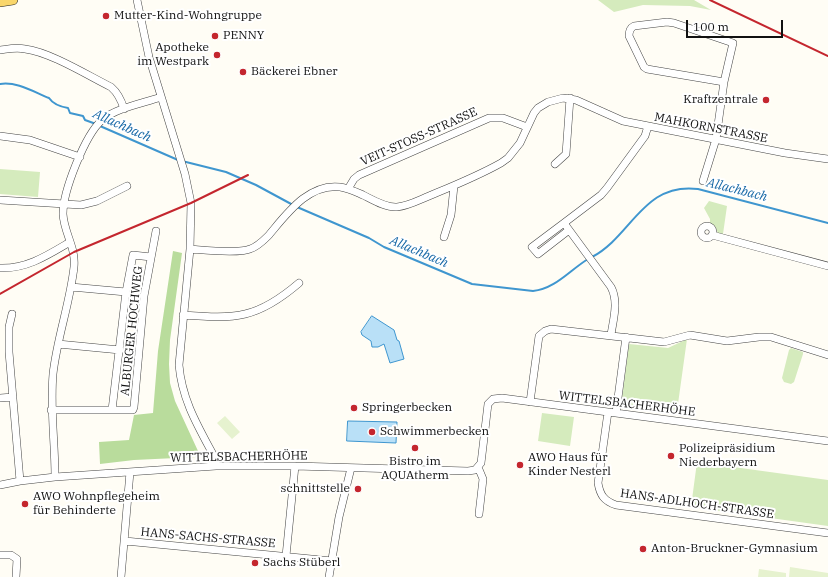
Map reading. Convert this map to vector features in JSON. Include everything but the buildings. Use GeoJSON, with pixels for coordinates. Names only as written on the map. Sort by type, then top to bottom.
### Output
{"type":"FeatureCollection","features":[{"type":"Feature","properties":{"kind":"main road"},"geometry":{"type":"LineString","coordinates":[[0,2],[14,0]]}},
{"type":"Feature","properties":{"kind":"street"},"geometry":{"type":"LineString","coordinates":[[137,0],[149,57],[185,174],[191,210],[190,249],[179,365],[180,382],[186,401],[216,460],[216,466]]}},
{"type":"Feature","properties":{"kind":"street"},"geometry":{"type":"LineString","coordinates":[[703,181],[716,139],[724,82],[733,43],[667,22],[634,26],[629,31],[629,36],[644,67],[647,69],[724,82]]}},
{"type":"Feature","properties":{"kind":"street"},"geometry":{"type":"LineString","coordinates":[[0,50],[25,48],[50,57],[110,86],[121,98],[124,109]]}},
{"type":"Feature","properties":{"kind":"street"},"geometry":{"type":"LineString","coordinates":[[55,477],[52,410],[53,375],[58,344],[71,287],[74,252],[65,225],[64,204],[66,191],[80,157],[94,130],[102,120],[124,109],[162,97]]}},
{"type":"Feature","properties":{"kind":"street"},"geometry":{"type":"LineString","coordinates":[[190,249],[221,251],[244,251],[250,249],[262,242],[299,202],[318,190],[334,187],[348,189],[396,207],[403,206],[454,186],[494,167],[508,158],[520,143],[534,113],[543,105],[556,99],[570,98],[623,121],[648,126]]}},
{"type":"Feature","properties":{"kind":"street"},"geometry":{"type":"LineString","coordinates":[[555,164],[566,154],[570,98]]}},
{"type":"Feature","properties":{"kind":"street","name":"VEIT-STOSS-STRASSE"},"geometry":{"type":"LineString","coordinates":[[348,189],[354,179],[359,176],[489,118],[504,118],[527,127]]}},
{"type":"Feature","properties":{"kind":"street","name":"MAHKORNSTRASSE"},"geometry":{"type":"LineString","coordinates":[[569,230],[538,254],[532,247],[601,195],[645,136],[648,126],[785,154],[828,159]]}},
{"type":"Feature","properties":{"kind":"street"},"geometry":{"type":"LineString","coordinates":[[0,136],[30,140],[80,157]]}},
{"type":"Feature","properties":{"kind":"street"},"geometry":{"type":"LineString","coordinates":[[0,200],[81,205],[90,204],[127,186]]}},
{"type":"Feature","properties":{"kind":"street"},"geometry":{"type":"LineString","coordinates":[[444,237],[451,215],[454,186]]}},
{"type":"Feature","properties":{"kind":"street"},"geometry":{"type":"LineString","coordinates":[[564,223],[592,260],[614,293],[616,299],[611,336]]}},
{"type":"Feature","properties":{"kind":"street","name":"ALBURGER HOCHWEG"},"geometry":{"type":"LineString","coordinates":[[52,410],[133,410],[144,296],[156,231]]}},
{"type":"Feature","properties":{"kind":"street"},"geometry":{"type":"LineString","coordinates":[[712,235],[828,266]]}},
{"type":"Feature","properties":{"kind":"street"},"geometry":{"type":"LineString","coordinates":[[545,237],[551,244]]}},
{"type":"Feature","properties":{"kind":"street"},"geometry":{"type":"LineString","coordinates":[[0,268],[10,268],[29,264],[70,242]]}},
{"type":"Feature","properties":{"kind":"street","name":"ALBURGER HOCHWEG"},"geometry":{"type":"LineString","coordinates":[[112,410],[126,292],[133,255],[151,257]]}},
{"type":"Feature","properties":{"kind":"street"},"geometry":{"type":"LineString","coordinates":[[183,315],[220,318],[250,313],[276,302],[299,283]]}},
{"type":"Feature","properties":{"kind":"street"},"geometry":{"type":"LineString","coordinates":[[71,287],[126,292]]}},
{"type":"Feature","properties":{"kind":"street"},"geometry":{"type":"LineString","coordinates":[[12,314],[8,336],[20,481]]}},
{"type":"Feature","properties":{"kind":"street"},"geometry":{"type":"LineString","coordinates":[[530,402],[538,340],[541,333],[551,329],[664,342],[690,335],[727,341],[759,337],[771,338],[828,355]]}},
{"type":"Feature","properties":{"kind":"street"},"geometry":{"type":"LineString","coordinates":[[616,413],[626,337]]}},
{"type":"Feature","properties":{"kind":"street"},"geometry":{"type":"LineString","coordinates":[[58,344],[120,350]]}},
{"type":"Feature","properties":{"kind":"street"},"geometry":{"type":"LineString","coordinates":[[0,398],[14,397]]}},
{"type":"Feature","properties":{"kind":"street","name":"WITTELSBACHERHÖHE"},"geometry":{"type":"LineString","coordinates":[[0,485],[55,477],[216,466],[295,466],[475,470],[482,458],[487,409],[490,402],[494,399],[502,398],[828,441]]}},
{"type":"Feature","properties":{"kind":"street","name":"HANS-ADLHOCH-STRASSE"},"geometry":{"type":"LineString","coordinates":[[608,412],[598,483],[601,494],[609,503],[828,533]]}},
{"type":"Feature","properties":{"kind":"street","name":"HANS-SACHS-STRASSE"},"geometry":{"type":"LineString","coordinates":[[286,556],[295,466]]}},
{"type":"Feature","properties":{"kind":"street","name":"WITTELSBACHERHÖHE"},"geometry":{"type":"LineString","coordinates":[[478,467],[483,479],[479,514]]}},
{"type":"Feature","properties":{"kind":"street"},"geometry":{"type":"LineString","coordinates":[[329,577],[339,517],[351,468]]}},
{"type":"Feature","properties":{"kind":"street","name":"HANS-SACHS-STRASSE"},"geometry":{"type":"LineString","coordinates":[[130,472],[125,541],[332,561]]}},
{"type":"Feature","properties":{"kind":"street"},"geometry":{"type":"LineString","coordinates":[[121,577],[125,541]]}},
{"type":"Feature","properties":{"kind":"street"},"geometry":{"type":"LineString","coordinates":[[0,555],[11,555],[17,559],[16,577]]}},
{"type":"Feature","properties":{"kind":"green space"},"geometry":{"type":"Polygon","coordinates":[[[598,0],[694,0],[711,10],[690,6],[643,5],[614,12],[598,0]]]}},
{"type":"Feature","properties":{"kind":"green space"},"geometry":{"type":"Polygon","coordinates":[[[0,169],[40,172],[38,197],[0,194],[0,169]]]}},
{"type":"Feature","properties":{"kind":"green space"},"geometry":{"type":"Polygon","coordinates":[[[709,201],[727,206],[723,234],[718,233],[715,227],[710,223],[710,219],[704,208],[709,201]]]}},
{"type":"Feature","properties":{"kind":"green space"},"geometry":{"type":"Polygon","coordinates":[[[173,251],[182,253],[170,340],[170,383],[175,401],[198,451],[197,457],[134,460],[100,464],[99,442],[129,440],[134,415],[153,413],[158,351],[173,251]]]}},
{"type":"Feature","properties":{"kind":"green space"},"geometry":{"type":"Polygon","coordinates":[[[687,339],[677,411],[623,404],[622,399],[629,344],[668,348],[687,339]]]}},
{"type":"Feature","properties":{"kind":"green space"},"geometry":{"type":"Polygon","coordinates":[[[791,348],[803,352],[803,354],[794,382],[791,384],[784,382],[782,378],[789,350],[791,348]]]}},
{"type":"Feature","properties":{"kind":"green space"},"geometry":{"type":"Polygon","coordinates":[[[542,413],[574,417],[570,446],[538,441],[542,413]]]}},
{"type":"Feature","properties":{"kind":"green space"},"geometry":{"type":"Polygon","coordinates":[[[225,416],[240,432],[232,439],[217,423],[225,416]]]}},
{"type":"Feature","properties":{"kind":"green space"},"geometry":{"type":"Polygon","coordinates":[[[697,462],[828,480],[828,526],[691,507],[697,462]]]}},
{"type":"Feature","properties":{"kind":"green space"},"geometry":{"type":"Polygon","coordinates":[[[790,567],[828,573],[828,577],[789,577],[790,567]]]}},
{"type":"Feature","properties":{"kind":"green space"},"geometry":{"type":"Polygon","coordinates":[[[759,569],[786,573],[786,577],[758,577],[759,569]]]}},
{"type":"Feature","properties":{"kind":"water"},"geometry":{"type":"Polygon","coordinates":[[[372,316],[394,330],[404,359],[390,363],[384,344],[378,347],[372,347],[371,341],[362,335],[361,332],[372,316]]]}},
{"type":"Feature","properties":{"kind":"water","name":"Schwimmerbecken"},"geometry":{"type":"Polygon","coordinates":[[[348,421],[397,422],[396,443],[347,441],[348,421]]]}},
{"type":"Feature","properties":{"kind":"waterway","name":"Allachbach"},"geometry":{"type":"LineString","coordinates":[[0,84],[12,84],[31,90],[49,98],[58,105],[68,108],[70,113],[83,116],[85,120],[96,124]]}},
{"type":"Feature","properties":{"kind":"waterway","name":"Allachbach"},"geometry":{"type":"LineString","coordinates":[[100,126],[178,160]]}},
{"type":"Feature","properties":{"kind":"waterway","name":"Allachbach"},"geometry":{"type":"LineString","coordinates":[[182,161],[226,172],[256,185],[293,205]]}},
{"type":"Feature","properties":{"kind":"waterway","name":"Allachbach"},"geometry":{"type":"LineString","coordinates":[[592,257],[606,248],[618,237],[639,212],[651,202],[664,194],[679,189],[698,189],[828,223]]}},
{"type":"Feature","properties":{"kind":"waterway","name":"Allachbach"},"geometry":{"type":"LineString","coordinates":[[297,207],[369,238],[384,247],[472,284],[533,291],[541,290],[555,283],[588,259]]}},
{"type":"Feature","properties":{"kind":"railway"},"geometry":{"type":"LineString","coordinates":[[710,0],[828,56]]}},
{"type":"Feature","properties":{"kind":"railway"},"geometry":{"type":"LineString","coordinates":[[0,294],[74,252],[191,203],[248,175]]}},
{"type":"Feature","properties":{"kind":"place","name":"Mutter-Kind-Wohngruppe"},"geometry":{"type":"Point","coordinates":[106,16]}},
{"type":"Feature","properties":{"kind":"place","name":"PENNY"},"geometry":{"type":"Point","coordinates":[215,36]}},
{"type":"Feature","properties":{"kind":"place","name":"Apotheke im Westpark"},"geometry":{"type":"Point","coordinates":[217,55]}},
{"type":"Feature","properties":{"kind":"place","name":"Bäckerei Ebner"},"geometry":{"type":"Point","coordinates":[243,72]}},
{"type":"Feature","properties":{"kind":"place","name":"Kraftzentrale"},"geometry":{"type":"Point","coordinates":[766,100]}},
{"type":"Feature","properties":{"kind":"place","name":"Springerbecken"},"geometry":{"type":"Point","coordinates":[354,408]}},
{"type":"Feature","properties":{"kind":"place","name":"Schwimmerbecken"},"geometry":{"type":"Point","coordinates":[372,432]}},
{"type":"Feature","properties":{"kind":"place","name":"Bistro im AQUAtherm"},"geometry":{"type":"Point","coordinates":[415,448]}},
{"type":"Feature","properties":{"kind":"place","name":"Polizeipräsidium Niederbayern"},"geometry":{"type":"Point","coordinates":[671,456]}},
{"type":"Feature","properties":{"kind":"place","name":"AWO Haus für Kinder Nesterl"},"geometry":{"type":"Point","coordinates":[520,465]}},
{"type":"Feature","properties":{"kind":"place","name":"schnittstelle"},"geometry":{"type":"Point","coordinates":[358,489]}},
{"type":"Feature","properties":{"kind":"place","name":"AWO Wohnpflegeheim für Behinderte"},"geometry":{"type":"Point","coordinates":[25,504]}},
{"type":"Feature","properties":{"kind":"place","name":"Anton-Bruckner-Gymnasium"},"geometry":{"type":"Point","coordinates":[643,549]}},
{"type":"Feature","properties":{"kind":"place","name":"Sachs Stüberl"},"geometry":{"type":"Point","coordinates":[255,563]}}]}
